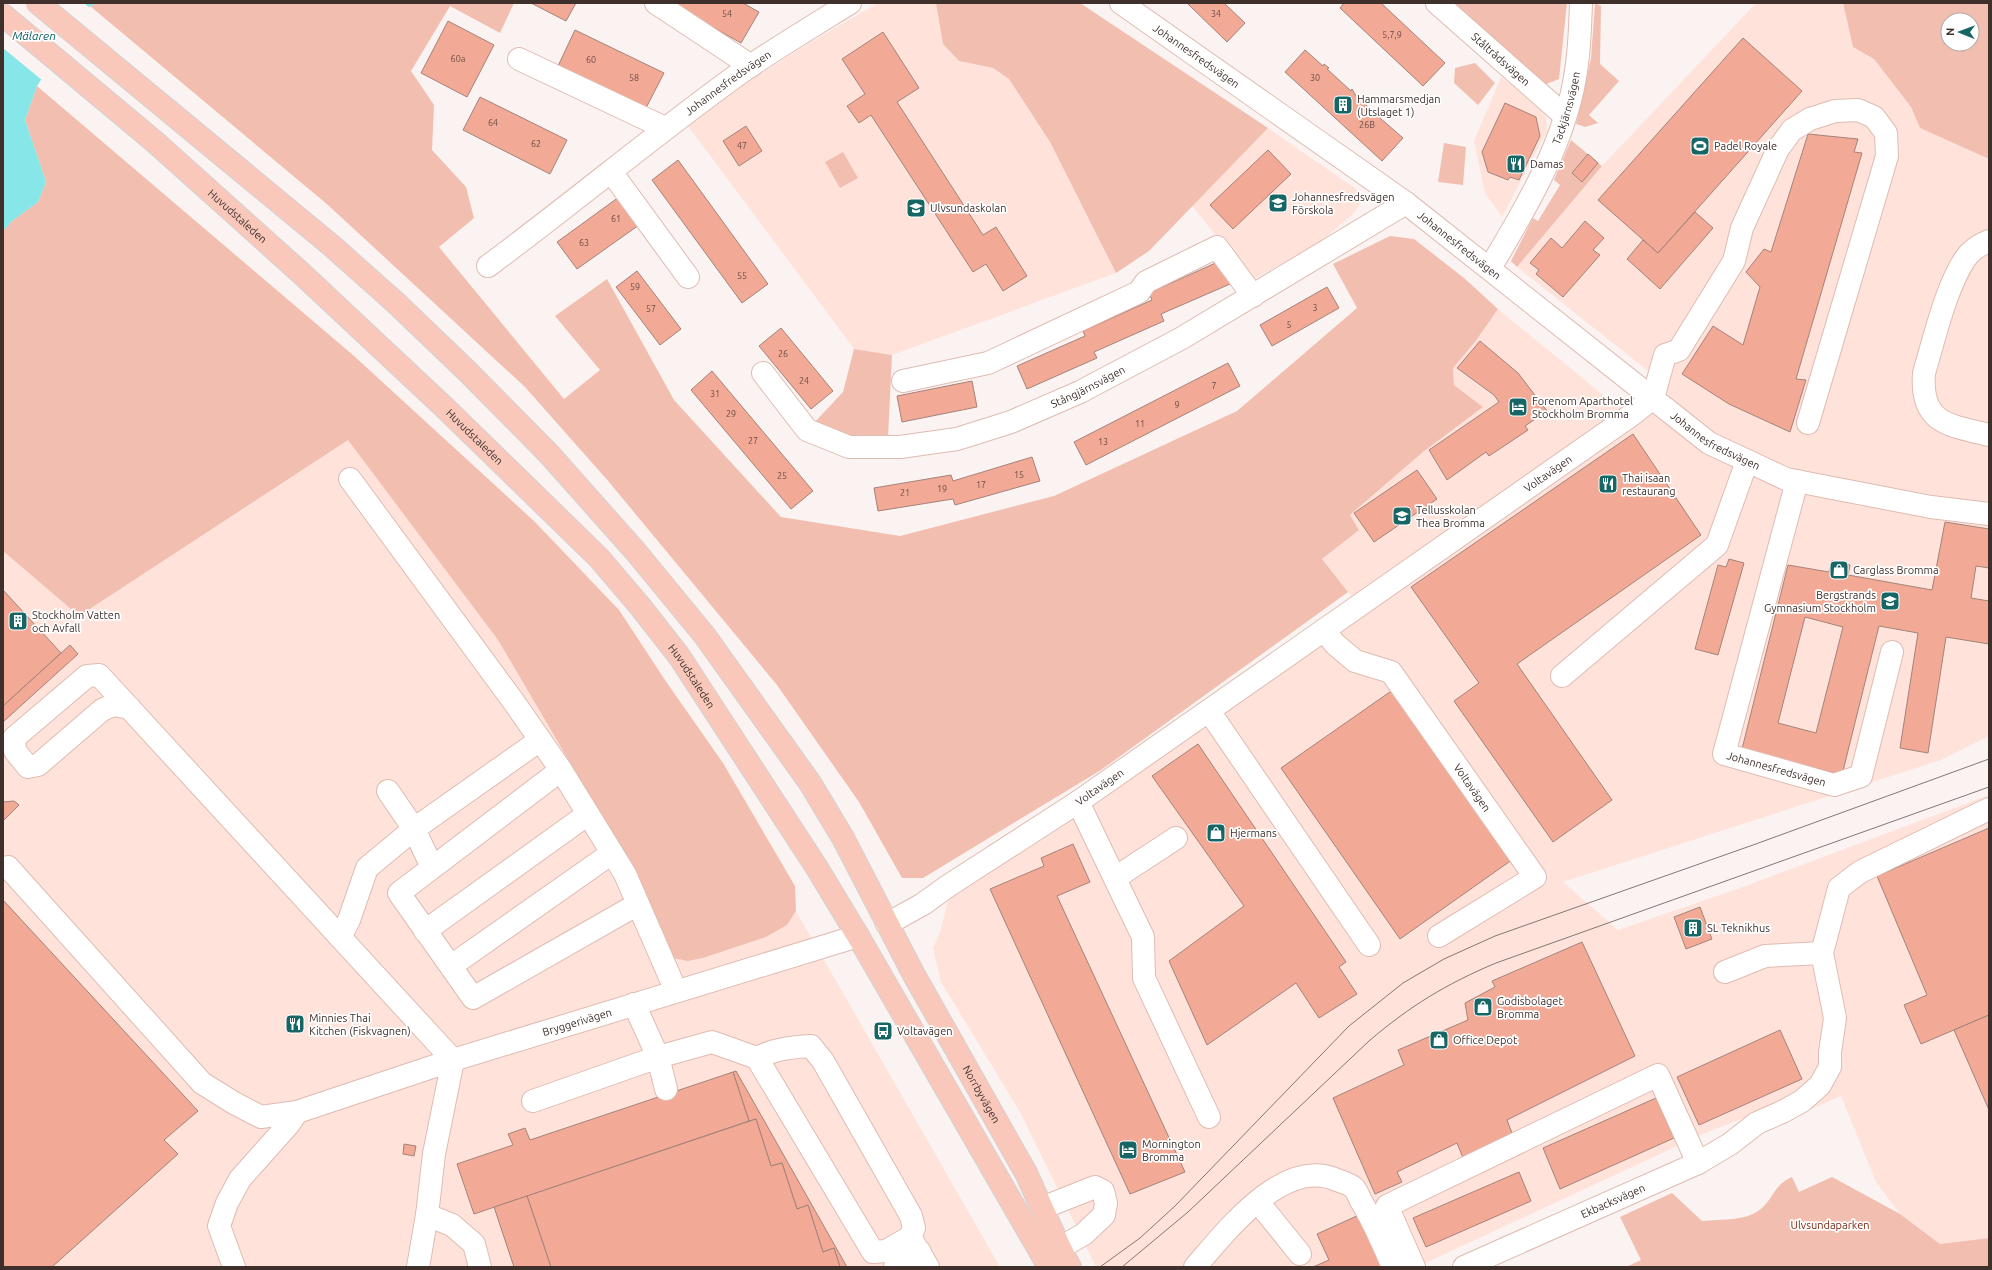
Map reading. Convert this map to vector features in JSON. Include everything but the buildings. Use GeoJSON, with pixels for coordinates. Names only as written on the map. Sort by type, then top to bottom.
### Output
{"type":"FeatureCollection","features":[{"type":"Feature","properties":{"kind":"main road"},"geometry":{"type":"LineString","coordinates":[[38,3],[332,246],[396,303],[468,372],[549,454],[622,535],[705,636],[810,783],[857,863],[887,924],[858,936],[1049,1267]]}},
{"type":"Feature","properties":{"kind":"main road","name":"Huvudstaleden"},"geometry":{"type":"LineString","coordinates":[[3,15],[156,142],[302,274],[444,408],[599,558],[639,605],[679,656],[816,868],[858,936]]}},
{"type":"Feature","properties":{"kind":"main road","name":"Norrbyvägen"},"geometry":{"type":"LineString","coordinates":[[887,924],[1026,1173],[1070,1267]]}},
{"type":"Feature","properties":{"kind":"street"},"geometry":{"type":"LineString","coordinates":[[656,3],[751,66]]}},
{"type":"Feature","properties":{"kind":"street","name":"Johannesfredsvägen"},"geometry":{"type":"LineString","coordinates":[[488,266],[612,172],[665,128],[751,66],[850,3]]}},
{"type":"Feature","properties":{"kind":"street","name":"Johannesfredsvägen"},"geometry":{"type":"LineString","coordinates":[[1121,3],[1406,203],[1490,268],[1709,443],[1786,479],[1931,507],[1989,514]]}},
{"type":"Feature","properties":{"kind":"street","name":"Ståltrådsvägen"},"geometry":{"type":"LineString","coordinates":[[1437,3],[1564,116]]}},
{"type":"Feature","properties":{"kind":"street","name":"Tackjärnsvägen"},"geometry":{"type":"LineString","coordinates":[[1490,268],[1535,190],[1561,129],[1572,89],[1577,60],[1580,3]]}},
{"type":"Feature","properties":{"kind":"street"},"geometry":{"type":"LineString","coordinates":[[519,59],[665,128]]}},
{"type":"Feature","properties":{"kind":"street"},"geometry":{"type":"LineString","coordinates":[[1653,398],[1664,355],[1678,350],[1734,261],[1742,228],[1778,150],[1792,130],[1810,119],[1835,111],[1858,110],[1874,117],[1886,133],[1887,156],[1808,423]]}},
{"type":"Feature","properties":{"kind":"street"},"geometry":{"type":"LineString","coordinates":[[612,172],[688,277]]}},
{"type":"Feature","properties":{"kind":"street","name":"Stångjärnsvägen"},"geometry":{"type":"LineString","coordinates":[[763,373],[808,430],[849,447],[900,447],[957,439],[1011,422],[1074,395],[1182,338],[1406,203]]}},
{"type":"Feature","properties":{"kind":"street"},"geometry":{"type":"LineString","coordinates":[[1989,241],[1979,245],[1965,258],[1952,283],[1924,373],[1923,388],[1926,404],[1936,417],[1949,425],[1989,435]]}},
{"type":"Feature","properties":{"kind":"street"},"geometry":{"type":"LineString","coordinates":[[903,381],[988,363],[1139,292],[1146,282],[1217,247],[1253,296]]}},
{"type":"Feature","properties":{"kind":"street","name":"Voltavägen"},"geometry":{"type":"LineString","coordinates":[[887,924],[923,904],[948,886],[1078,802],[1633,414],[1653,398]]}},
{"type":"Feature","properties":{"kind":"street"},"geometry":{"type":"LineString","coordinates":[[1562,676],[1717,545],[1747,461]]}},
{"type":"Feature","properties":{"kind":"street"},"geometry":{"type":"LineString","coordinates":[[350,479],[561,770],[625,874],[676,991]]}},
{"type":"Feature","properties":{"kind":"street","name":"Johannesfredsvägen"},"geometry":{"type":"LineString","coordinates":[[1797,481],[1724,754],[1834,785],[1860,776],[1892,652]]}},
{"type":"Feature","properties":{"kind":"street","name":"Voltavägen"},"geometry":{"type":"LineString","coordinates":[[1324,630],[1335,644],[1355,661],[1391,672],[1535,876],[1439,936]]}},
{"type":"Feature","properties":{"kind":"street"},"geometry":{"type":"LineString","coordinates":[[130,708],[113,705],[102,710],[38,766],[28,767],[15,752],[14,738],[87,676],[99,675],[130,708],[453,1060],[434,1154],[427,1214],[418,1267]]}},
{"type":"Feature","properties":{"kind":"street"},"geometry":{"type":"LineString","coordinates":[[1209,711],[1369,945]]}},
{"type":"Feature","properties":{"kind":"street"},"geometry":{"type":"LineString","coordinates":[[340,937],[349,920],[367,868],[414,829],[540,740]]}},
{"type":"Feature","properties":{"kind":"street"},"geometry":{"type":"LineString","coordinates":[[561,770],[399,892],[473,998],[638,904]]}},
{"type":"Feature","properties":{"kind":"street"},"geometry":{"type":"LineString","coordinates":[[388,791],[414,829],[432,867]]}},
{"type":"Feature","properties":{"kind":"street"},"geometry":{"type":"LineString","coordinates":[[1078,802],[1143,937],[1144,978],[1209,1117]]}},
{"type":"Feature","properties":{"kind":"street"},"geometry":{"type":"LineString","coordinates":[[1724,972],[1765,956],[1822,953],[1839,888],[1860,872],[1989,809]]}},
{"type":"Feature","properties":{"kind":"street"},"geometry":{"type":"LineString","coordinates":[[425,930],[588,814]]}},
{"type":"Feature","properties":{"kind":"street"},"geometry":{"type":"LineString","coordinates":[[1114,878],[1176,838]]}},
{"type":"Feature","properties":{"kind":"street"},"geometry":{"type":"LineString","coordinates":[[451,966],[612,853]]}},
{"type":"Feature","properties":{"kind":"street","name":"Bryggerivägen"},"geometry":{"type":"LineString","coordinates":[[8,867],[202,1083],[234,1103],[261,1117],[297,1112],[453,1060],[858,936]]}},
{"type":"Feature","properties":{"kind":"street","name":"Ekbacksvägen"},"geometry":{"type":"LineString","coordinates":[[1464,1267],[1698,1163],[1730,1144],[1757,1124],[1802,1101],[1820,1085],[1830,1067],[1830,1052],[1835,1018],[1822,953]]}},
{"type":"Feature","properties":{"kind":"street"},"geometry":{"type":"LineString","coordinates":[[634,1004],[658,1057],[666,1089]]}},
{"type":"Feature","properties":{"kind":"street"},"geometry":{"type":"LineString","coordinates":[[533,1101],[658,1057],[712,1042],[757,1058],[874,1252],[920,1252]]}},
{"type":"Feature","properties":{"kind":"street"},"geometry":{"type":"LineString","coordinates":[[757,1058],[767,1053],[793,1047],[811,1046],[823,1061],[911,1216],[920,1252]]}},
{"type":"Feature","properties":{"kind":"street"},"geometry":{"type":"LineString","coordinates":[[1414,1267],[1387,1206],[1658,1075],[1698,1163]]}},
{"type":"Feature","properties":{"kind":"street"},"geometry":{"type":"LineString","coordinates":[[234,1267],[219,1226],[227,1203],[240,1179],[289,1124],[297,1112]]}},
{"type":"Feature","properties":{"kind":"street"},"geometry":{"type":"LineString","coordinates":[[1195,1267],[1233,1224],[1258,1202],[1279,1185],[1306,1175],[1331,1177],[1354,1187],[1376,1227],[1393,1267]]}},
{"type":"Feature","properties":{"kind":"street"},"geometry":{"type":"LineString","coordinates":[[1042,1208],[1095,1187],[1103,1191],[1106,1203],[1104,1215],[1084,1234],[1060,1248]]}},
{"type":"Feature","properties":{"kind":"street"},"geometry":{"type":"LineString","coordinates":[[1258,1202],[1300,1254]]}},
{"type":"Feature","properties":{"kind":"street"},"geometry":{"type":"LineString","coordinates":[[427,1214],[452,1225],[474,1244],[480,1267]]}},
{"type":"Feature","properties":{"kind":"street"},"geometry":{"type":"LineString","coordinates":[[895,1267],[920,1252]]}},
{"type":"Feature","properties":{"kind":"shaded area","name":"Ulvsundaskolan"},"geometry":{"type":"Polygon","coordinates":[[[878,3],[936,3],[943,44],[959,61],[993,68],[1009,79],[1050,142],[1116,273],[892,355],[854,349],[688,126],[743,85],[806,45],[878,3]]]}},
{"type":"Feature","properties":{"kind":"shaded area"},"geometry":{"type":"Polygon","coordinates":[[[1756,3],[1843,3],[1853,47],[1874,59],[1911,107],[1920,128],[1989,159],[1989,736],[1941,760],[1563,882],[1618,930],[1740,888],[1989,795],[1989,1238],[1940,1244],[1900,1214],[1876,1182],[1841,1096],[1775,1125],[1766,1109],[1703,1134],[1417,1267],[1096,1267],[1020,1112],[941,982],[933,948],[940,932],[953,882],[1353,598],[1322,559],[1359,530],[1350,515],[1423,452],[1483,407],[1454,385],[1453,368],[1475,342],[1498,309],[1619,408],[1653,375],[1517,267],[1602,166],[1756,3]]]}},
{"type":"Feature","properties":{"kind":"shaded area"},"geometry":{"type":"Polygon","coordinates":[[[1501,77],[1538,104],[1546,118],[1547,131],[1502,217],[1485,193],[1474,141],[1501,77]]]}},
{"type":"Feature","properties":{"kind":"shaded area","name":"Johannesfredsvägen Förskola"},"geometry":{"type":"Polygon","coordinates":[[[1268,128],[1356,189],[1362,201],[1354,213],[1318,244],[1252,280],[1192,206],[1268,128]]]}},
{"type":"Feature","properties":{"kind":"shaded area"},"geometry":{"type":"Polygon","coordinates":[[[348,439],[498,640],[688,961],[703,958],[766,937],[787,925],[796,911],[1000,1267],[3,1267],[3,551],[79,616],[348,439]]]}},
{"type":"Feature","properties":{"kind":"green space"},"geometry":{"type":"Polygon","coordinates":[[[98,3],[514,3],[500,33],[450,6],[411,71],[434,105],[432,150],[466,187],[474,218],[439,247],[564,399],[600,370],[555,316],[607,279],[674,400],[781,517],[900,536],[1054,496],[1237,411],[1357,308],[1333,264],[1390,236],[1414,239],[1464,278],[1498,309],[1475,342],[1453,368],[1454,385],[1483,407],[1423,452],[1350,515],[1359,530],[1322,559],[1348,592],[1101,770],[923,878],[902,878],[859,802],[777,685],[609,482],[525,387],[328,205],[90,6],[98,3]]]}},
{"type":"Feature","properties":{"kind":"green space"},"geometry":{"type":"Polygon","coordinates":[[[936,3],[1080,3],[1268,128],[1149,251],[1116,273],[1050,142],[1009,79],[993,68],[959,61],[943,44],[936,3]]]}},
{"type":"Feature","properties":{"kind":"green space"},"geometry":{"type":"Polygon","coordinates":[[[1448,3],[1567,3],[1559,79],[1544,85],[1448,3]]]}},
{"type":"Feature","properties":{"kind":"green space"},"geometry":{"type":"Polygon","coordinates":[[[1595,3],[1601,6],[1600,64],[1619,81],[1589,115],[1598,123],[1585,127],[1576,124],[1591,58],[1595,3]]]}},
{"type":"Feature","properties":{"kind":"green space"},"geometry":{"type":"Polygon","coordinates":[[[1843,3],[1989,3],[1989,159],[1920,128],[1911,107],[1874,59],[1853,47],[1843,3]]]}},
{"type":"Feature","properties":{"kind":"green space"},"geometry":{"type":"Polygon","coordinates":[[[1475,63],[1495,83],[1478,105],[1454,83],[1455,68],[1475,63]]]}},
{"type":"Feature","properties":{"kind":"green space"},"geometry":{"type":"Polygon","coordinates":[[[37,86],[354,356],[535,522],[619,610],[667,683],[723,763],[795,886],[796,911],[787,925],[766,937],[703,958],[688,961],[673,958],[598,810],[498,640],[348,440],[79,616],[3,551],[3,231],[12,221],[38,202],[46,182],[25,120],[37,86]]]}},
{"type":"Feature","properties":{"kind":"green space"},"geometry":{"type":"Polygon","coordinates":[[[1571,140],[1602,166],[1517,267],[1511,261],[1533,218],[1538,221],[1560,185],[1554,180],[1571,140]]]}},
{"type":"Feature","properties":{"kind":"green space"},"geometry":{"type":"Polygon","coordinates":[[[1444,143],[1466,147],[1463,185],[1438,182],[1444,143]]]}},
{"type":"Feature","properties":{"kind":"green space"},"geometry":{"type":"Polygon","coordinates":[[[843,152],[858,178],[840,188],[825,162],[843,152]]]}},
{"type":"Feature","properties":{"kind":"green space"},"geometry":{"type":"Polygon","coordinates":[[[854,349],[892,355],[888,438],[848,436],[814,423],[843,392],[854,349]]]}},
{"type":"Feature","properties":{"kind":"green space","name":"Ulvsundaparken"},"geometry":{"type":"Polygon","coordinates":[[[1792,1177],[1799,1192],[1832,1177],[1900,1214],[1940,1244],[1989,1238],[1989,1267],[1626,1267],[1641,1260],[1620,1217],[1672,1193],[1702,1221],[1735,1219],[1751,1215],[1758,1211],[1764,1206],[1778,1187],[1792,1177]]]}},
{"type":"Feature","properties":{"kind":"water","name":"Mälaren"},"geometry":{"type":"Polygon","coordinates":[[[3,3],[98,3],[90,6],[37,86],[25,120],[46,182],[38,202],[12,221],[3,231],[3,3]]]}},
{"type":"Feature","properties":{"kind":"pier"},"geometry":{"type":"Polygon","coordinates":[[[3,3],[84,3],[91,9],[43,81],[3,48],[3,3]]]}},
{"type":"Feature","properties":{"kind":"tram line"},"geometry":{"type":"LineString","coordinates":[[1100,1267],[1140,1238],[1175,1206],[1349,1026],[1403,983],[1444,959],[1495,936],[1753,845],[1989,759]]}},
{"type":"Feature","properties":{"kind":"tram line"},"geometry":{"type":"LineString","coordinates":[[1122,1267],[1188,1212],[1384,1028],[1414,1006],[1461,979],[1496,963],[1989,787]]}},
{"type":"Feature","properties":{"kind":"place","name":"Hammarsmedjan (Utslaget 1)"},"geometry":{"type":"Point","coordinates":[1343,105]}},
{"type":"Feature","properties":{"kind":"place","name":"Padel Royale"},"geometry":{"type":"Point","coordinates":[1700,146]}},
{"type":"Feature","properties":{"kind":"place","name":"Damas"},"geometry":{"type":"Point","coordinates":[1516,164]}},
{"type":"Feature","properties":{"kind":"place","name":"Johannesfredsvägen Förskola"},"geometry":{"type":"Point","coordinates":[1278,203]}},
{"type":"Feature","properties":{"kind":"place","name":"Ulvsundaskolan"},"geometry":{"type":"Point","coordinates":[916,208]}},
{"type":"Feature","properties":{"kind":"place","name":"Forenom Aparthotel Stockholm Bromma"},"geometry":{"type":"Point","coordinates":[1518,407]}},
{"type":"Feature","properties":{"kind":"place","name":"Thai isaan restaurang"},"geometry":{"type":"Point","coordinates":[1608,484]}},
{"type":"Feature","properties":{"kind":"place","name":"Tellusskolan Thea Bromma"},"geometry":{"type":"Point","coordinates":[1402,516]}},
{"type":"Feature","properties":{"kind":"place","name":"Carglass Bromma"},"geometry":{"type":"Point","coordinates":[1839,570]}},
{"type":"Feature","properties":{"kind":"place","name":"Bergstrands Gymnasium Stockholm"},"geometry":{"type":"Point","coordinates":[1890,601]}},
{"type":"Feature","properties":{"kind":"place","name":"Stockholm Vatten och Avfall"},"geometry":{"type":"Point","coordinates":[18,621]}},
{"type":"Feature","properties":{"kind":"place","name":"Hjermans"},"geometry":{"type":"Point","coordinates":[1216,833]}},
{"type":"Feature","properties":{"kind":"place","name":"SL Teknikhus"},"geometry":{"type":"Point","coordinates":[1693,928]}},
{"type":"Feature","properties":{"kind":"place","name":"Godisbolaget Bromma"},"geometry":{"type":"Point","coordinates":[1483,1007]}},
{"type":"Feature","properties":{"kind":"place","name":"Minnies Thai Kitchen (Fiskvagnen)"},"geometry":{"type":"Point","coordinates":[295,1024]}},
{"type":"Feature","properties":{"kind":"place","name":"Voltavägen"},"geometry":{"type":"Point","coordinates":[883,1031]}},
{"type":"Feature","properties":{"kind":"place","name":"Office Depot"},"geometry":{"type":"Point","coordinates":[1439,1040]}},
{"type":"Feature","properties":{"kind":"place","name":"Mornington Bromma"},"geometry":{"type":"Point","coordinates":[1128,1150]}}]}
